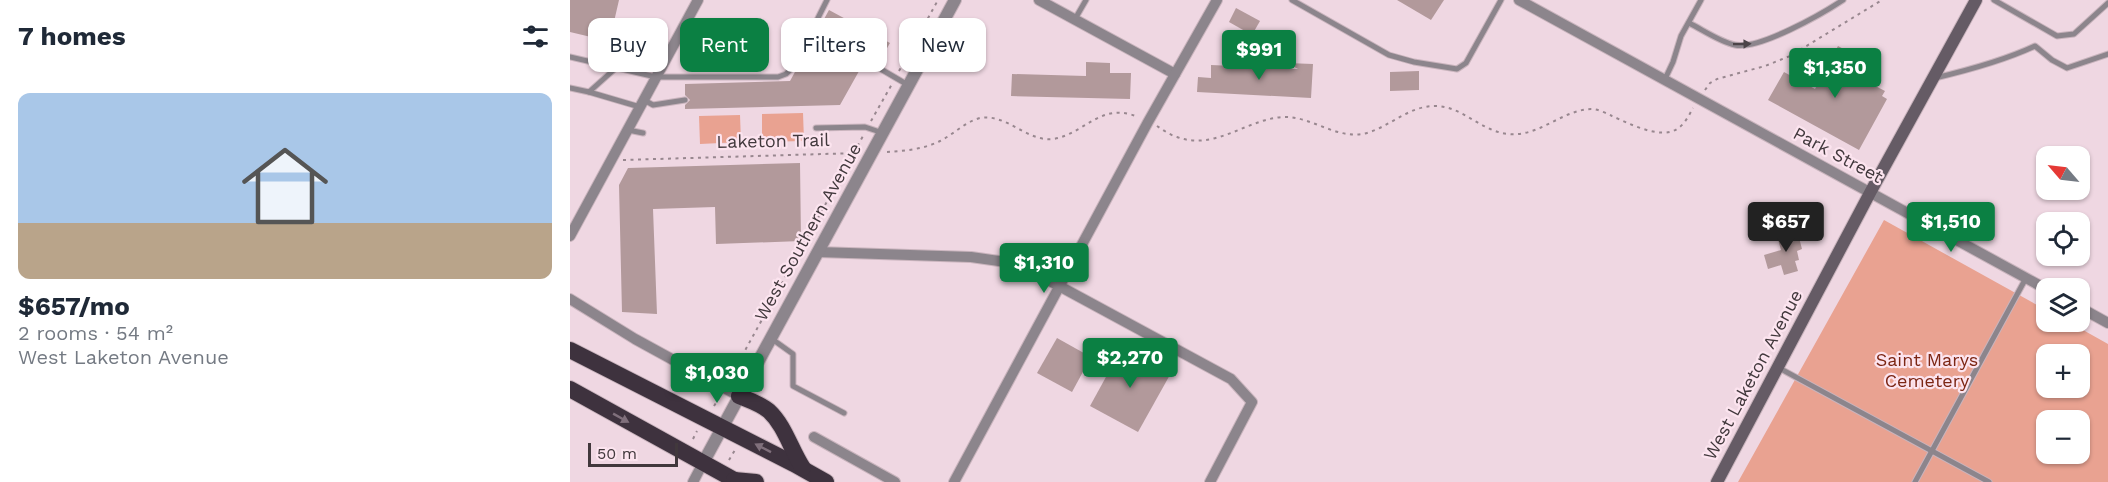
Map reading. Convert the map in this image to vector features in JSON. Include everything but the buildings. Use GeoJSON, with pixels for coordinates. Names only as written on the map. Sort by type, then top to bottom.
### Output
{"type":"FeatureCollection","features":[{"type":"Feature","properties":{"kind":"highway"},"geometry":{"type":"LineString","coordinates":[[570,344],[595,362]]}},
{"type":"Feature","properties":{"kind":"highway"},"geometry":{"type":"LineString","coordinates":[[570,350],[826,482]]}},
{"type":"Feature","properties":{"kind":"highway"},"geometry":{"type":"LineString","coordinates":[[570,389],[736,481],[756,482]]}},
{"type":"Feature","properties":{"kind":"highway"},"geometry":{"type":"LineString","coordinates":[[739,396],[768,410],[779,423],[803,469]]}},
{"type":"Feature","properties":{"kind":"main road","name":"West Laketon Avenue"},"geometry":{"type":"LineString","coordinates":[[1717,482],[1871,191],[1976,0]]}},
{"type":"Feature","properties":{"kind":"street"},"geometry":{"type":"LineString","coordinates":[[570,236],[698,0]]}},
{"type":"Feature","properties":{"kind":"street","name":"West Southern Avenue"},"geometry":{"type":"LineString","coordinates":[[693,482],[955,0]]}},
{"type":"Feature","properties":{"kind":"street"},"geometry":{"type":"LineString","coordinates":[[1039,0],[1175,74]]}},
{"type":"Feature","properties":{"kind":"street"},"geometry":{"type":"LineString","coordinates":[[954,482],[1148,122],[1217,0]]}},
{"type":"Feature","properties":{"kind":"street","name":"Park Street"},"geometry":{"type":"LineString","coordinates":[[1519,0],[2036,284]]}},
{"type":"Feature","properties":{"kind":"street"},"geometry":{"type":"LineString","coordinates":[[818,252],[982,258],[1024,267],[1230,379],[1252,402],[1210,482]]}},
{"type":"Feature","properties":{"kind":"street"},"geometry":{"type":"LineString","coordinates":[[570,299],[616,328],[739,396]]}},
{"type":"Feature","properties":{"kind":"street"},"geometry":{"type":"LineString","coordinates":[[2090,313],[2108,323]]}},
{"type":"Feature","properties":{"kind":"street"},"geometry":{"type":"LineString","coordinates":[[814,437],[895,482]]}},
{"type":"Feature","properties":{"kind":"lane"},"geometry":{"type":"LineString","coordinates":[[636,72],[656,77],[778,77],[786,74],[794,66],[827,0]]}},
{"type":"Feature","properties":{"kind":"lane"},"geometry":{"type":"LineString","coordinates":[[1075,20],[1086,0]]}},
{"type":"Feature","properties":{"kind":"lane"},"geometry":{"type":"LineString","coordinates":[[1292,0],[1317,12],[1389,55],[1414,62],[1457,69],[1466,63],[1501,0]]}},
{"type":"Feature","properties":{"kind":"lane"},"geometry":{"type":"LineString","coordinates":[[1665,79],[1673,63],[1681,36],[1701,0]]}},
{"type":"Feature","properties":{"kind":"lane"},"geometry":{"type":"LineString","coordinates":[[1689,23],[1734,45],[1746,46],[1796,28],[1843,0]]}},
{"type":"Feature","properties":{"kind":"lane"},"geometry":{"type":"LineString","coordinates":[[1994,0],[2057,36],[2074,34],[2108,3]]}},
{"type":"Feature","properties":{"kind":"lane"},"geometry":{"type":"LineString","coordinates":[[1933,79],[1975,68],[2035,46],[2052,60],[2067,68],[2108,54]]}},
{"type":"Feature","properties":{"kind":"lane"},"geometry":{"type":"LineString","coordinates":[[570,57],[588,61]]}},
{"type":"Feature","properties":{"kind":"lane"},"geometry":{"type":"LineString","coordinates":[[589,92],[611,72]]}},
{"type":"Feature","properties":{"kind":"lane"},"geometry":{"type":"LineString","coordinates":[[885,72],[909,86]]}},
{"type":"Feature","properties":{"kind":"lane"},"geometry":{"type":"LineString","coordinates":[[570,87],[642,104],[653,105],[685,100]]}},
{"type":"Feature","properties":{"kind":"lane"},"geometry":{"type":"LineString","coordinates":[[816,128],[867,128],[883,133]]}},
{"type":"Feature","properties":{"kind":"lane"},"geometry":{"type":"LineString","coordinates":[[628,130],[643,133]]}},
{"type":"Feature","properties":{"kind":"lane"},"geometry":{"type":"LineString","coordinates":[[1915,482],[2026,278]]}},
{"type":"Feature","properties":{"kind":"lane"},"geometry":{"type":"LineString","coordinates":[[770,338],[793,354],[793,386],[844,413]]}},
{"type":"Feature","properties":{"kind":"lane"},"geometry":{"type":"LineString","coordinates":[[1779,368],[1989,482]]}},
{"type":"Feature","properties":{"kind":"path"},"geometry":{"type":"LineString","coordinates":[[732,376],[938,0]]}},
{"type":"Feature","properties":{"kind":"path","name":"Laketon Trail"},"geometry":{"type":"LineString","coordinates":[[611,160],[903,152],[925,147],[976,119],[986,117],[999,120],[1034,136],[1051,139],[1065,136],[1098,117],[1113,113],[1131,114],[1177,137],[1199,141],[1215,140],[1262,120],[1281,117],[1295,117],[1336,132],[1370,133],[1407,112],[1438,106],[1454,111],[1487,129],[1508,134],[1536,130],[1571,114],[1592,109],[1643,129],[1663,133],[1676,131],[1710,83],[1790,56],[1882,0]]}},
{"type":"Feature","properties":{"kind":"path"},"geometry":{"type":"LineString","coordinates":[[714,406],[719,398]]}},
{"type":"Feature","properties":{"kind":"path"},"geometry":{"type":"LineString","coordinates":[[693,439],[698,430]]}},
{"type":"Feature","properties":{"kind":"path"},"geometry":{"type":"LineString","coordinates":[[729,460],[735,449]]}},
{"type":"Feature","properties":{"kind":"green space"},"geometry":{"type":"Polygon","coordinates":[[[803,113],[804,141],[762,142],[762,114],[803,113]]]}},
{"type":"Feature","properties":{"kind":"green space"},"geometry":{"type":"Polygon","coordinates":[[[740,115],[741,142],[700,144],[699,116],[740,115]]]}},
{"type":"Feature","properties":{"kind":"green space","name":"Saint Marys Cemetery"},"geometry":{"type":"Polygon","coordinates":[[[1884,220],[2036,304],[2036,332],[2087,332],[2108,344],[2108,482],[1738,482],[1884,220]]]}}]}
